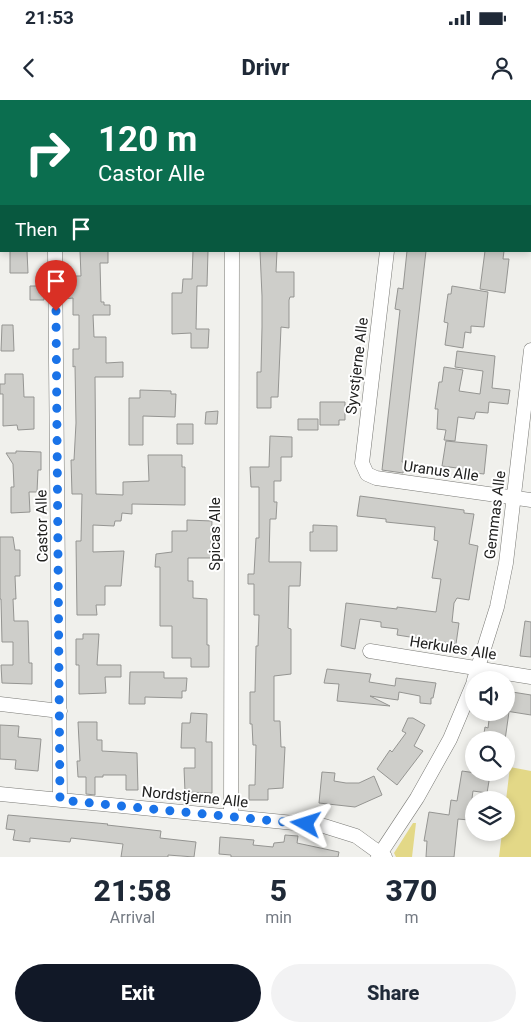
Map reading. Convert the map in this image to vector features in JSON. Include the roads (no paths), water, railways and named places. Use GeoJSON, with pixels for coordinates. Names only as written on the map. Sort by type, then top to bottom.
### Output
{"type":"FeatureCollection","features":[{"type":"Feature","properties":{"kind":"street","name":"Castor Alle"},"geometry":{"type":"LineString","coordinates":[[55,252],[60,800]]}},
{"type":"Feature","properties":{"kind":"street","name":"Spicas Alle"},"geometry":{"type":"LineString","coordinates":[[231,817],[232,252]]}},
{"type":"Feature","properties":{"kind":"street","name":"Syvstjerne Alle"},"geometry":{"type":"LineString","coordinates":[[376,478],[367,474],[362,463],[387,252]]}},
{"type":"Feature","properties":{"kind":"street","name":"Gemmas Alle"},"geometry":{"type":"LineString","coordinates":[[478,671],[497,607],[506,563],[531,350]]}},
{"type":"Feature","properties":{"kind":"street","name":"Uranus Alle"},"geometry":{"type":"LineString","coordinates":[[376,478],[531,500]]}},
{"type":"Feature","properties":{"kind":"street","name":"Herkules Alle"},"geometry":{"type":"LineString","coordinates":[[370,651],[465,674]]}},
{"type":"Feature","properties":{"kind":"street","name":"Herkules Alle"},"geometry":{"type":"LineString","coordinates":[[515,677],[531,677]]}},
{"type":"Feature","properties":{"kind":"street","name":"Gemmas Alle"},"geometry":{"type":"LineString","coordinates":[[381,856],[417,798],[450,739],[465,703]]}},
{"type":"Feature","properties":{"kind":"street"},"geometry":{"type":"LineString","coordinates":[[0,704],[60,711]]}},
{"type":"Feature","properties":{"kind":"street","name":"Nordstjerne Alle"},"geometry":{"type":"LineString","coordinates":[[0,794],[324,826],[356,836],[381,856]]}}]}
